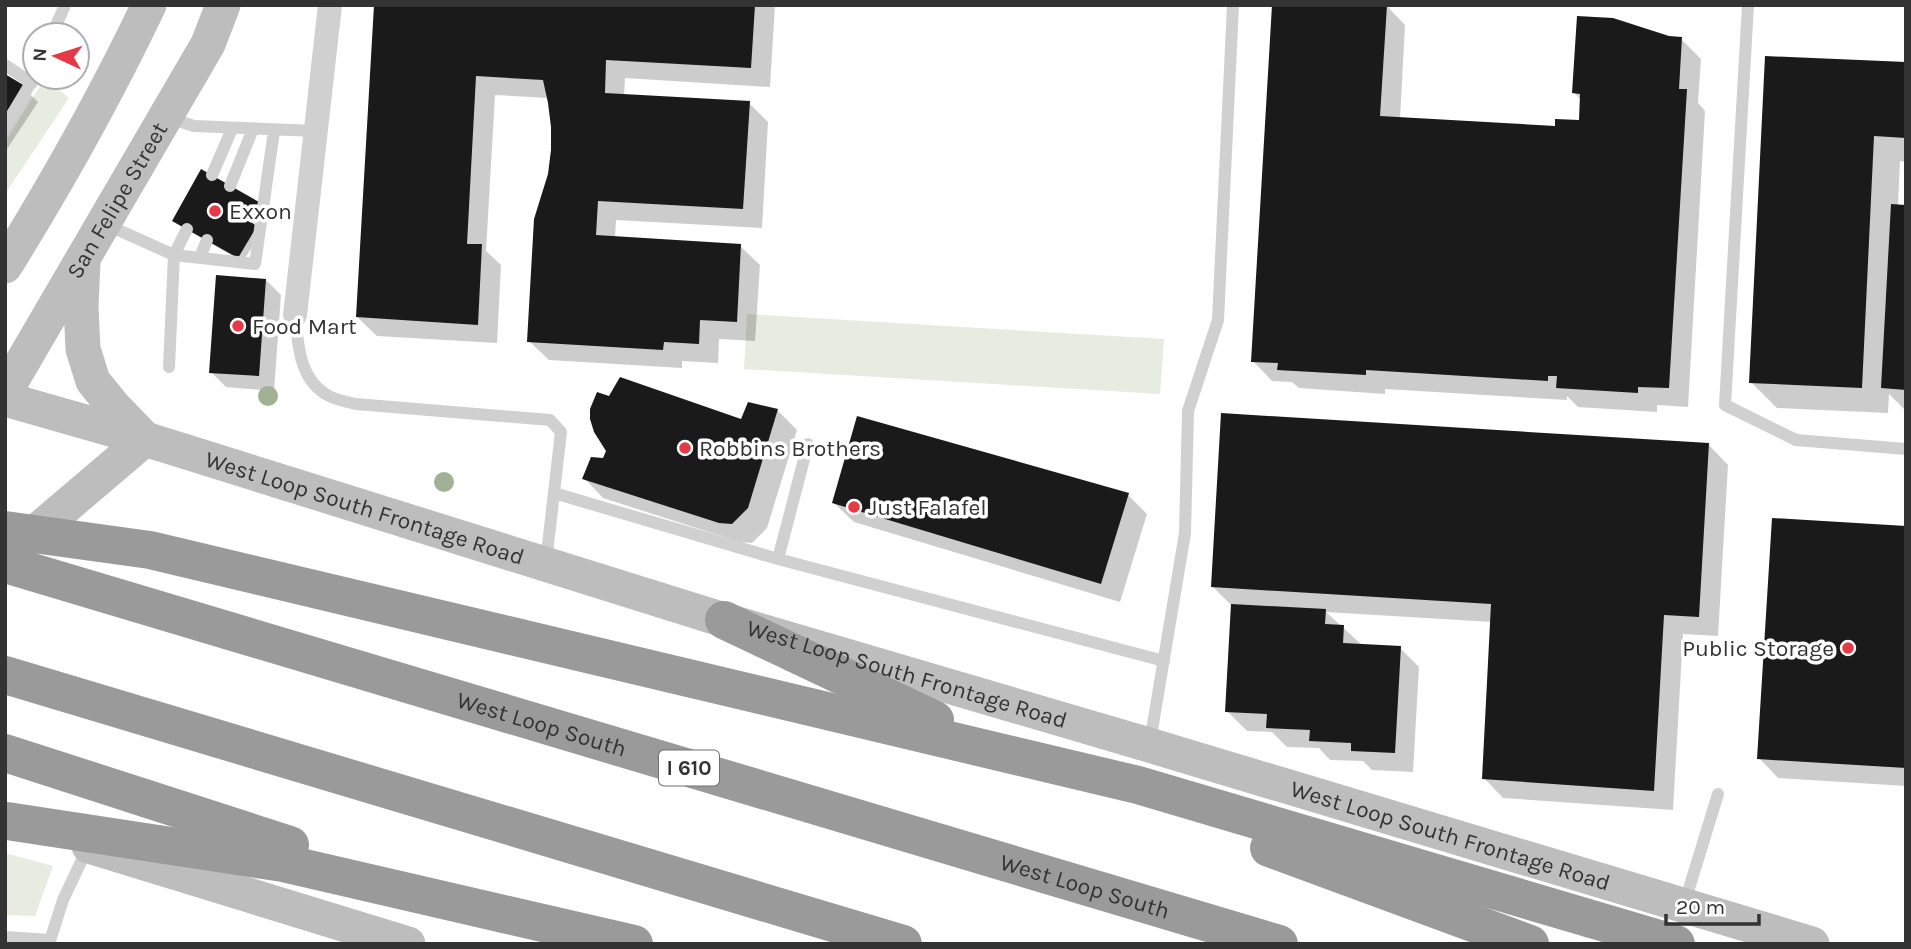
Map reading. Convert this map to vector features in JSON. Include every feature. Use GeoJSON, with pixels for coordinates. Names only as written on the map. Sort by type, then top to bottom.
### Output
{"type":"FeatureCollection","features":[{"type":"Feature","properties":{"kind":"highway"},"geometry":{"type":"LineString","coordinates":[[5,530],[150,550],[1138,785],[1676,944]]}},
{"type":"Feature","properties":{"kind":"highway","name":"West Loop South"},"geometry":{"type":"LineString","coordinates":[[5,564],[1279,944]]}},
{"type":"Feature","properties":{"kind":"highway"},"geometry":{"type":"LineString","coordinates":[[724,620],[988,745],[1530,944]]}},
{"type":"Feature","properties":{"kind":"highway"},"geometry":{"type":"LineString","coordinates":[[11,677],[903,944]]}},
{"type":"Feature","properties":{"kind":"highway"},"geometry":{"type":"LineString","coordinates":[[5,753],[445,893],[581,944]]}},
{"type":"Feature","properties":{"kind":"highway"},"geometry":{"type":"LineString","coordinates":[[6,821],[283,863],[634,944]]}},
{"type":"Feature","properties":{"kind":"main road"},"geometry":{"type":"LineString","coordinates":[[5,265],[53,187],[149,5]]}},
{"type":"Feature","properties":{"kind":"main road","name":"San Felipe Street"},"geometry":{"type":"LineString","coordinates":[[5,392],[208,44],[223,5]]}},
{"type":"Feature","properties":{"kind":"main road"},"geometry":{"type":"LineString","coordinates":[[5,557],[145,439],[93,381],[83,349],[83,259]]}},
{"type":"Feature","properties":{"kind":"main road","name":"West Loop South Frontage Road"},"geometry":{"type":"LineString","coordinates":[[5,399],[145,439],[724,620],[1812,944]]}},
{"type":"Feature","properties":{"kind":"main road"},"geometry":{"type":"LineString","coordinates":[[6,821],[408,944]]}},
{"type":"Feature","properties":{"kind":"street"},"geometry":{"type":"LineString","coordinates":[[295,316],[330,5]]}},
{"type":"Feature","properties":{"kind":"lane"},"geometry":{"type":"LineString","coordinates":[[1149,745],[1185,533],[1188,411],[1218,320],[1233,5]]}},
{"type":"Feature","properties":{"kind":"lane"},"geometry":{"type":"LineString","coordinates":[[1748,5],[1724,405],[1796,440],[1906,449]]}},
{"type":"Feature","properties":{"kind":"lane"},"geometry":{"type":"LineString","coordinates":[[5,65],[21,73]]}},
{"type":"Feature","properties":{"kind":"lane"},"geometry":{"type":"LineString","coordinates":[[5,125],[27,91]]}},
{"type":"Feature","properties":{"kind":"lane"},"geometry":{"type":"LineString","coordinates":[[165,117],[194,126],[316,131]]}},
{"type":"Feature","properties":{"kind":"lane"},"geometry":{"type":"LineString","coordinates":[[212,175],[232,129]]}},
{"type":"Feature","properties":{"kind":"lane"},"geometry":{"type":"LineString","coordinates":[[230,186],[253,129]]}},
{"type":"Feature","properties":{"kind":"lane"},"geometry":{"type":"LineString","coordinates":[[103,223],[174,255],[255,264],[274,131]]}},
{"type":"Feature","properties":{"kind":"lane"},"geometry":{"type":"LineString","coordinates":[[169,367],[174,255],[187,229]]}},
{"type":"Feature","properties":{"kind":"lane"},"geometry":{"type":"LineString","coordinates":[[200,257],[207,240]]}},
{"type":"Feature","properties":{"kind":"lane"},"geometry":{"type":"LineString","coordinates":[[295,316],[299,354],[307,373],[316,388],[331,397],[356,404],[550,420],[561,432],[545,564]]}},
{"type":"Feature","properties":{"kind":"lane"},"geometry":{"type":"LineString","coordinates":[[778,559],[808,444]]}},
{"type":"Feature","properties":{"kind":"lane"},"geometry":{"type":"LineString","coordinates":[[554,493],[778,559],[1164,662]]}},
{"type":"Feature","properties":{"kind":"lane"},"geometry":{"type":"LineString","coordinates":[[1684,906],[1718,794]]}},
{"type":"Feature","properties":{"kind":"lane"},"geometry":{"type":"LineString","coordinates":[[5,937],[49,942],[63,900],[89,846]]}},
{"type":"Feature","properties":{"kind":"shaded area"},"geometry":{"type":"Polygon","coordinates":[[[37,91],[61,91],[69,98],[5,194],[5,142],[37,91]]]}},
{"type":"Feature","properties":{"kind":"shaded area"},"geometry":{"type":"Polygon","coordinates":[[[747,314],[1164,339],[1160,394],[744,369],[747,314]]]}},
{"type":"Feature","properties":{"kind":"shaded area"},"geometry":{"type":"Polygon","coordinates":[[[5,853],[53,866],[35,916],[5,915],[5,853]]]}},
{"type":"Feature","properties":{"kind":"building"},"geometry":{"type":"Polygon","coordinates":[[[374,5],[755,5],[751,68],[606,60],[605,93],[750,101],[743,209],[598,201],[596,235],[741,244],[737,322],[700,320],[699,344],[664,342],[663,350],[527,342],[534,219],[548,174],[551,150],[548,103],[543,80],[476,76],[467,244],[482,244],[478,325],[356,317],[374,5]]]}},
{"type":"Feature","properties":{"kind":"building"},"geometry":{"type":"Polygon","coordinates":[[[1272,5],[1387,5],[1380,116],[1555,126],[1555,119],[1579,120],[1580,94],[1572,93],[1577,16],[1613,18],[1669,36],[1682,37],[1679,89],[1687,89],[1669,388],[1638,387],[1638,393],[1556,388],[1557,376],[1548,376],[1548,381],[1366,370],[1366,375],[1277,370],[1278,363],[1251,362],[1272,5]]]}},
{"type":"Feature","properties":{"kind":"building"},"geometry":{"type":"Polygon","coordinates":[[[1765,56],[1906,62],[1906,138],[1874,136],[1862,388],[1749,383],[1765,56]]]}},
{"type":"Feature","properties":{"kind":"building"},"geometry":{"type":"Polygon","coordinates":[[[5,74],[21,84],[22,91],[5,115],[5,74]]]}},
{"type":"Feature","properties":{"kind":"building","name":"Exxon"},"geometry":{"type":"Polygon","coordinates":[[[201,169],[259,202],[249,221],[257,226],[238,258],[172,221],[201,169]]]}},
{"type":"Feature","properties":{"kind":"building"},"geometry":{"type":"Polygon","coordinates":[[[1891,204],[1906,205],[1906,390],[1881,388],[1891,204]]]}},
{"type":"Feature","properties":{"kind":"building","name":"Food Mart"},"geometry":{"type":"Polygon","coordinates":[[[216,275],[266,279],[259,376],[209,373],[216,275]]]}},
{"type":"Feature","properties":{"kind":"building","name":"Robbins Brothers"},"geometry":{"type":"Polygon","coordinates":[[[620,377],[741,419],[748,402],[778,409],[748,508],[732,524],[719,523],[582,479],[591,457],[603,458],[606,451],[594,432],[590,409],[597,392],[609,396],[620,377]]]}},
{"type":"Feature","properties":{"kind":"building"},"geometry":{"type":"Polygon","coordinates":[[[1221,413],[1709,443],[1699,617],[1664,615],[1654,791],[1482,779],[1491,604],[1211,587],[1221,413]]]}},
{"type":"Feature","properties":{"kind":"building"},"geometry":{"type":"Polygon","coordinates":[[[857,416],[1129,493],[1101,584],[832,503],[857,416]]]}},
{"type":"Feature","properties":{"kind":"building"},"geometry":{"type":"Polygon","coordinates":[[[1772,518],[1906,526],[1906,768],[1757,759],[1772,518]]]}},
{"type":"Feature","properties":{"kind":"building"},"geometry":{"type":"Polygon","coordinates":[[[1231,604],[1326,609],[1325,624],[1344,625],[1343,643],[1401,646],[1395,753],[1351,751],[1351,743],[1309,741],[1310,730],[1266,728],[1267,714],[1225,712],[1231,604]]]}},
{"type":"Feature","properties":{"kind":"place","name":"Exxon"},"geometry":{"type":"Point","coordinates":[215,211]}},
{"type":"Feature","properties":{"kind":"place","name":"Food Mart"},"geometry":{"type":"Point","coordinates":[238,326]}},
{"type":"Feature","properties":{"kind":"place","name":"Robbins Brothers"},"geometry":{"type":"Point","coordinates":[685,448]}},
{"type":"Feature","properties":{"kind":"place","name":"Just Falafel"},"geometry":{"type":"Point","coordinates":[854,507]}},
{"type":"Feature","properties":{"kind":"place","name":"Public Storage"},"geometry":{"type":"Point","coordinates":[1848,648]}}]}
